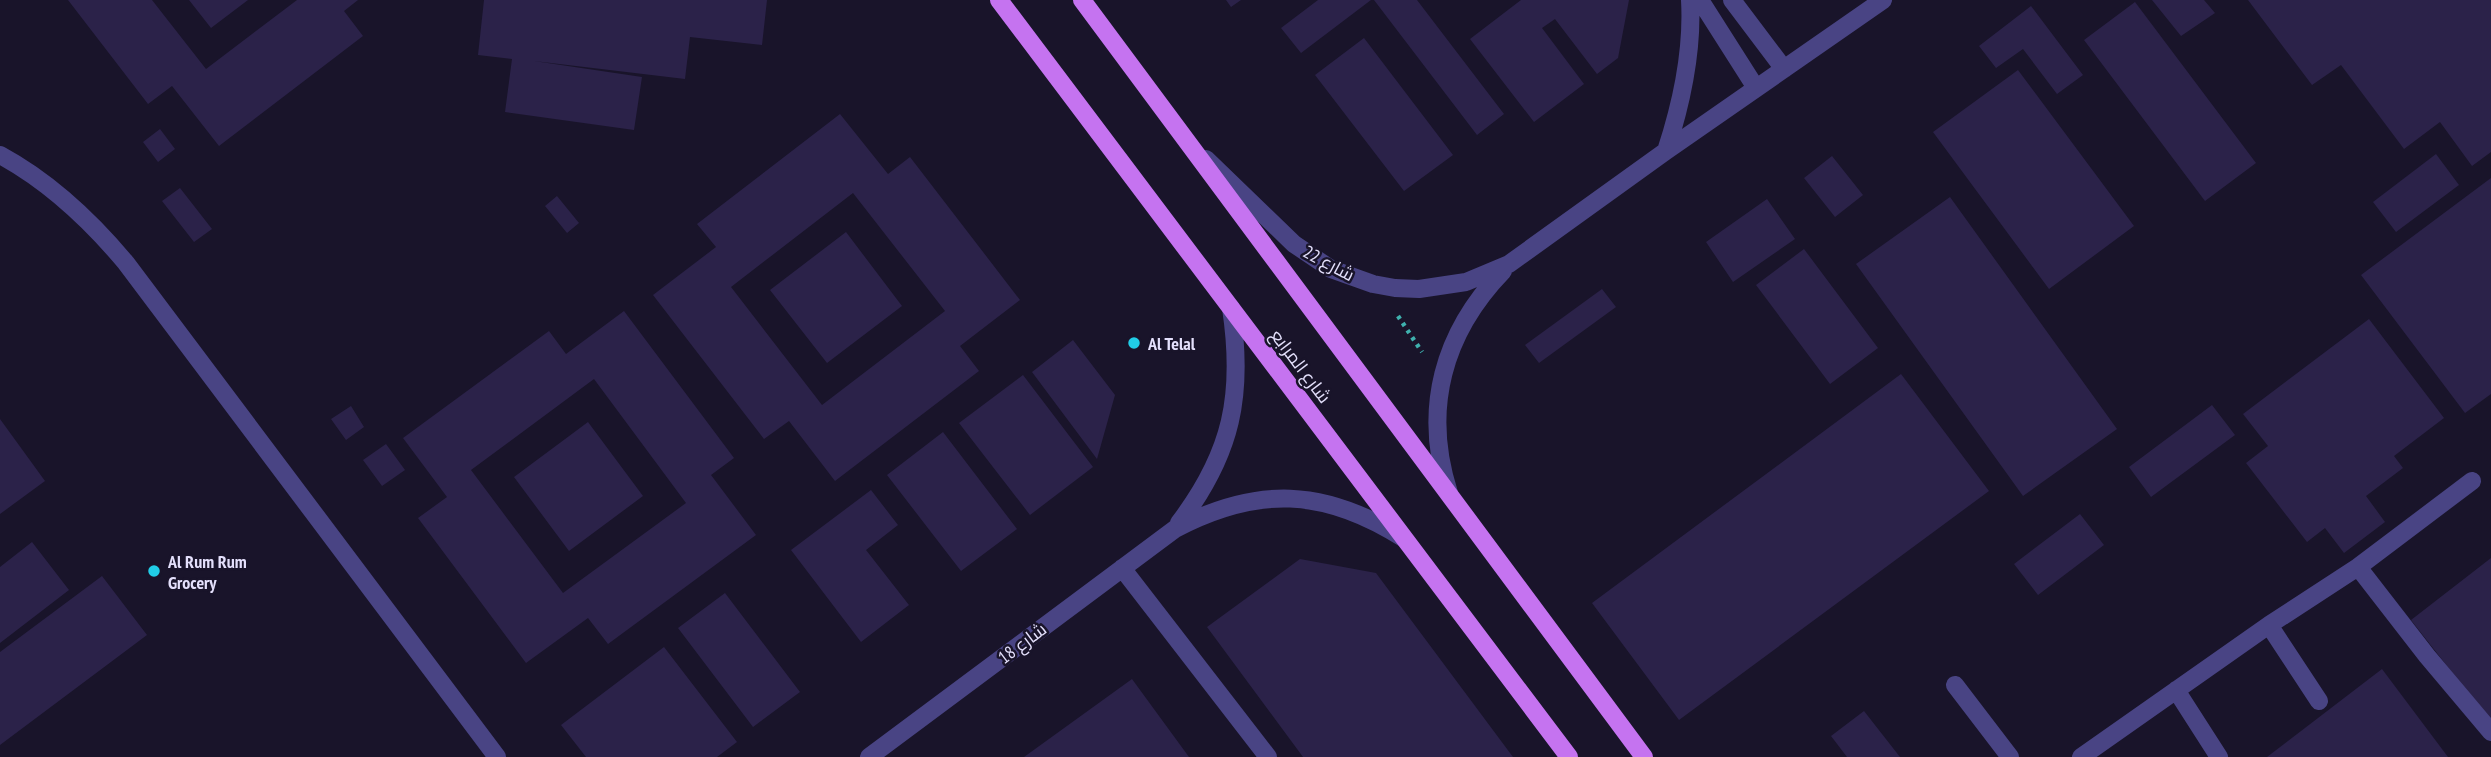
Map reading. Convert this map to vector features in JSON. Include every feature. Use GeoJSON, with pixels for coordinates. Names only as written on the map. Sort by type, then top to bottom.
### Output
{"type":"FeatureCollection","features":[{"type":"Feature","properties":{"kind":"main road","name":"شارع المرابع"},"geometry":{"type":"LineString","coordinates":[[999,0],[1569,757]]}},
{"type":"Feature","properties":{"kind":"main road"},"geometry":{"type":"LineString","coordinates":[[1082,0],[1644,757]]}},
{"type":"Feature","properties":{"kind":"street"},"geometry":{"type":"LineString","coordinates":[[1666,151],[1685,85],[1690,0]]}},
{"type":"Feature","properties":{"kind":"street"},"geometry":{"type":"LineString","coordinates":[[1700,0],[1756,88]]}},
{"type":"Feature","properties":{"kind":"street"},"geometry":{"type":"LineString","coordinates":[[1732,0],[1784,69]]}},
{"type":"Feature","properties":{"kind":"street","name":"شارع 22"},"geometry":{"type":"LineString","coordinates":[[1186,139],[1294,244],[1312,257],[1352,278],[1395,288],[1431,288],[1466,282],[1509,264],[1883,0]]}},
{"type":"Feature","properties":{"kind":"street"},"geometry":{"type":"LineString","coordinates":[[0,155],[46,183],[75,207],[126,264],[497,757]]}},
{"type":"Feature","properties":{"kind":"street","name":"شارع 22"},"geometry":{"type":"LineString","coordinates":[[1451,499],[1438,447],[1436,420],[1445,367],[1452,344],[1477,301],[1509,264]]}},
{"type":"Feature","properties":{"kind":"street","name":"شارع 18"},"geometry":{"type":"LineString","coordinates":[[1175,529],[1201,495],[1227,436],[1234,405],[1237,372],[1231,308]]}},
{"type":"Feature","properties":{"kind":"street"},"geometry":{"type":"LineString","coordinates":[[2081,757],[2269,625],[2358,567],[2472,481]]}},
{"type":"Feature","properties":{"kind":"street","name":"شارع 18"},"geometry":{"type":"LineString","coordinates":[[869,757],[1175,529],[1218,509],[1240,502],[1275,498],[1310,500],[1344,507],[1376,521],[1406,540]]}},
{"type":"Feature","properties":{"kind":"street"},"geometry":{"type":"LineString","coordinates":[[2358,567],[2427,656],[2491,732]]}},
{"type":"Feature","properties":{"kind":"street"},"geometry":{"type":"LineString","coordinates":[[1122,568],[1268,757]]}},
{"type":"Feature","properties":{"kind":"street"},"geometry":{"type":"LineString","coordinates":[[2269,625],[2319,701]]}},
{"type":"Feature","properties":{"kind":"street"},"geometry":{"type":"LineString","coordinates":[[1955,685],[2010,757]]}},
{"type":"Feature","properties":{"kind":"street"},"geometry":{"type":"LineString","coordinates":[[2176,690],[2219,757]]}},
{"type":"Feature","properties":{"kind":"path"},"geometry":{"type":"LineString","coordinates":[[1395,288],[1396,313],[1426,359],[1445,367]]}},
{"type":"Feature","properties":{"kind":"building"},"geometry":{"type":"Polygon","coordinates":[[[68,0],[152,0],[206,69],[297,0],[358,0],[344,11],[363,36],[219,146],[172,86],[148,104],[68,0]]]}},
{"type":"Feature","properties":{"kind":"building"},"geometry":{"type":"Polygon","coordinates":[[[189,0],[248,0],[211,28],[189,0]]]}},
{"type":"Feature","properties":{"kind":"building"},"geometry":{"type":"Polygon","coordinates":[[[484,0],[767,0],[762,45],[690,37],[685,79],[534,61],[642,77],[634,130],[505,112],[512,59],[478,55],[484,0]]]}},
{"type":"Feature","properties":{"kind":"building"},"geometry":{"type":"Polygon","coordinates":[[[1226,0],[1241,0],[1231,7],[1226,0]]]}},
{"type":"Feature","properties":{"kind":"building"},"geometry":{"type":"Polygon","coordinates":[[[1318,0],[1371,0],[1301,53],[1281,28],[1318,0]]]}},
{"type":"Feature","properties":{"kind":"building"},"geometry":{"type":"Polygon","coordinates":[[[1374,0],[1417,0],[1504,114],[1477,135],[1374,0]]]}},
{"type":"Feature","properties":{"kind":"building"},"geometry":{"type":"Polygon","coordinates":[[[1521,0],[1629,0],[1618,58],[1597,74],[1555,19],[1542,28],[1584,84],[1534,122],[1470,39],[1521,0]]]}},
{"type":"Feature","properties":{"kind":"building"},"geometry":{"type":"Polygon","coordinates":[[[2152,0],[2204,0],[2215,13],[2181,36],[2152,0]]]}},
{"type":"Feature","properties":{"kind":"building"},"geometry":{"type":"Polygon","coordinates":[[[2248,0],[2491,0],[2491,152],[2472,166],[2440,122],[2404,149],[2341,65],[2312,85],[2248,0]]]}},
{"type":"Feature","properties":{"kind":"building"},"geometry":{"type":"Polygon","coordinates":[[[2135,2],[2256,163],[2205,201],[2084,40],[2135,2]]]}},
{"type":"Feature","properties":{"kind":"building"},"geometry":{"type":"Polygon","coordinates":[[[2031,6],[2083,75],[2057,94],[2023,49],[1996,68],[1979,46],[2031,6]]]}},
{"type":"Feature","properties":{"kind":"building"},"geometry":{"type":"Polygon","coordinates":[[[1364,38],[1453,155],[1404,191],[1315,75],[1364,38]]]}},
{"type":"Feature","properties":{"kind":"building"},"geometry":{"type":"Polygon","coordinates":[[[2018,70],[2134,226],[2049,289],[1933,132],[2018,70]]]}},
{"type":"Feature","properties":{"kind":"building"},"geometry":{"type":"Polygon","coordinates":[[[840,114],[888,174],[910,157],[1020,300],[960,346],[979,371],[835,481],[789,421],[764,439],[653,295],[716,247],[697,224],[840,114]],[[853,193],[731,287],[822,405],[945,311],[853,193]]]}},
{"type":"Feature","properties":{"kind":"building"},"geometry":{"type":"Polygon","coordinates":[[[160,129],[175,149],[158,162],[143,142],[160,129]]]}},
{"type":"Feature","properties":{"kind":"building"},"geometry":{"type":"Polygon","coordinates":[[[2436,154],[2459,185],[2396,232],[2373,202],[2436,154]]]}},
{"type":"Feature","properties":{"kind":"building"},"geometry":{"type":"Polygon","coordinates":[[[1832,156],[1863,195],[1835,217],[1804,178],[1832,156]]]}},
{"type":"Feature","properties":{"kind":"building"},"geometry":{"type":"Polygon","coordinates":[[[2491,178],[2491,394],[2465,413],[2361,275],[2491,178]]]}},
{"type":"Feature","properties":{"kind":"building"},"geometry":{"type":"Polygon","coordinates":[[[180,188],[212,229],[194,242],[162,201],[180,188]]]}},
{"type":"Feature","properties":{"kind":"building"},"geometry":{"type":"Polygon","coordinates":[[[557,196],[579,223],[567,233],[545,206],[557,196]]]}},
{"type":"Feature","properties":{"kind":"building"},"geometry":{"type":"Polygon","coordinates":[[[1950,197],[2117,429],[2023,496],[1856,264],[1950,197]]]}},
{"type":"Feature","properties":{"kind":"building"},"geometry":{"type":"Polygon","coordinates":[[[1767,199],[1795,239],[1733,282],[1706,242],[1767,199]]]}},
{"type":"Feature","properties":{"kind":"building"},"geometry":{"type":"Polygon","coordinates":[[[846,232],[902,306],[827,363],[770,290],[846,232]]]}},
{"type":"Feature","properties":{"kind":"building"},"geometry":{"type":"Polygon","coordinates":[[[1804,249],[1878,348],[1830,384],[1756,285],[1804,249]]]}},
{"type":"Feature","properties":{"kind":"building"},"geometry":{"type":"Polygon","coordinates":[[[1602,289],[1616,307],[1539,363],[1525,345],[1602,289]]]}},
{"type":"Feature","properties":{"kind":"building"},"geometry":{"type":"Polygon","coordinates":[[[624,311],[734,458],[711,475],[756,535],[608,644],[588,618],[526,663],[418,518],[447,497],[403,438],[549,331],[566,354],[624,311]],[[594,379],[471,470],[563,593],[686,503],[594,379]]]}},
{"type":"Feature","properties":{"kind":"building"},"geometry":{"type":"Polygon","coordinates":[[[2369,319],[2444,418],[2394,456],[2403,468],[2366,496],[2385,522],[2344,553],[2325,528],[2307,542],[2246,463],[2268,446],[2243,414],[2369,319]]]}},
{"type":"Feature","properties":{"kind":"building"},"geometry":{"type":"Polygon","coordinates":[[[1073,340],[1115,395],[1097,459],[1032,372],[1073,340]]]}},
{"type":"Feature","properties":{"kind":"building"},"geometry":{"type":"Polygon","coordinates":[[[1901,374],[1989,491],[1679,720],[1592,603],[1901,374]]]}},
{"type":"Feature","properties":{"kind":"building"},"geometry":{"type":"Polygon","coordinates":[[[1023,375],[1093,467],[1030,515],[959,423],[1023,375]]]}},
{"type":"Feature","properties":{"kind":"building"},"geometry":{"type":"Polygon","coordinates":[[[2212,405],[2235,435],[2151,497],[2129,467],[2212,405]]]}},
{"type":"Feature","properties":{"kind":"building"},"geometry":{"type":"Polygon","coordinates":[[[351,406],[364,427],[346,440],[331,419],[351,406]]]}},
{"type":"Feature","properties":{"kind":"building"},"geometry":{"type":"Polygon","coordinates":[[[0,419],[45,481],[0,514],[0,419]]]}},
{"type":"Feature","properties":{"kind":"building"},"geometry":{"type":"Polygon","coordinates":[[[588,422],[643,496],[569,551],[514,477],[588,422]]]}},
{"type":"Feature","properties":{"kind":"building"},"geometry":{"type":"Polygon","coordinates":[[[943,432],[1017,529],[961,571],[887,475],[943,432]]]}},
{"type":"Feature","properties":{"kind":"building"},"geometry":{"type":"Polygon","coordinates":[[[386,444],[405,470],[382,486],[363,460],[386,444]]]}},
{"type":"Feature","properties":{"kind":"building"},"geometry":{"type":"Polygon","coordinates":[[[871,490],[898,525],[866,550],[909,605],[861,642],[791,550],[871,490]]]}},
{"type":"Feature","properties":{"kind":"building"},"geometry":{"type":"Polygon","coordinates":[[[2080,514],[2104,545],[2038,595],[2014,564],[2080,514]]]}},
{"type":"Feature","properties":{"kind":"building"},"geometry":{"type":"Polygon","coordinates":[[[32,542],[69,590],[0,643],[0,567],[32,542]]]}},
{"type":"Feature","properties":{"kind":"building"},"geometry":{"type":"Polygon","coordinates":[[[2491,558],[2491,722],[2411,620],[2491,558]]]}},
{"type":"Feature","properties":{"kind":"building"},"geometry":{"type":"Polygon","coordinates":[[[1300,559],[1376,573],[1513,757],[1303,757],[1207,627],[1300,559]]]}},
{"type":"Feature","properties":{"kind":"building"},"geometry":{"type":"Polygon","coordinates":[[[102,576],[147,635],[0,745],[0,652],[102,576]]]}},
{"type":"Feature","properties":{"kind":"building"},"geometry":{"type":"Polygon","coordinates":[[[725,593],[800,692],[753,727],[678,628],[725,593]]]}},
{"type":"Feature","properties":{"kind":"building"},"geometry":{"type":"Polygon","coordinates":[[[664,647],[737,742],[717,757],[586,757],[561,725],[664,647]]]}},
{"type":"Feature","properties":{"kind":"building"},"geometry":{"type":"Polygon","coordinates":[[[2382,669],[2448,757],[2267,757],[2382,669]]]}},
{"type":"Feature","properties":{"kind":"building"},"geometry":{"type":"Polygon","coordinates":[[[1132,679],[1189,757],[1024,757],[1132,679]]]}},
{"type":"Feature","properties":{"kind":"building"},"geometry":{"type":"Polygon","coordinates":[[[1864,711],[1900,757],[1847,757],[1831,736],[1864,711]]]}},
{"type":"Feature","properties":{"kind":"place","name":"Al Telal"},"geometry":{"type":"Point","coordinates":[1134,343]}},
{"type":"Feature","properties":{"kind":"place","name":"Al Rum Rum Grocery"},"geometry":{"type":"Point","coordinates":[154,571]}}]}
